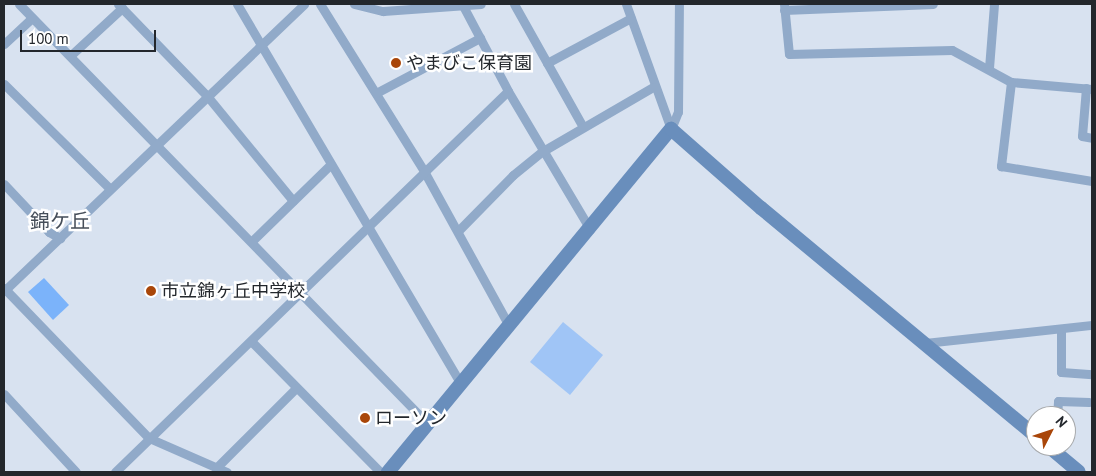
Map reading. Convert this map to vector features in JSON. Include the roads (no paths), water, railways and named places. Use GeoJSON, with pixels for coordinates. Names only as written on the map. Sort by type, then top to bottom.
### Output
{"type":"FeatureCollection","features":[{"type":"Feature","properties":{"kind":"street"},"geometry":{"type":"LineString","coordinates":[[19,4],[252,240],[428,424]]}},
{"type":"Feature","properties":{"kind":"street"},"geometry":{"type":"LineString","coordinates":[[237,4],[460,385]]}},
{"type":"Feature","properties":{"kind":"street"},"geometry":{"type":"LineString","coordinates":[[227,472],[149,438],[4,290],[304,4]]}},
{"type":"Feature","properties":{"kind":"street"},"geometry":{"type":"LineString","coordinates":[[320,4],[425,173],[509,326]]}},
{"type":"Feature","properties":{"kind":"street"},"geometry":{"type":"LineString","coordinates":[[354,4],[383,11],[481,4]]}},
{"type":"Feature","properties":{"kind":"street"},"geometry":{"type":"LineString","coordinates":[[514,4],[583,127]]}},
{"type":"Feature","properties":{"kind":"street"},"geometry":{"type":"LineString","coordinates":[[626,4],[653,87],[671,129],[1026,428]]}},
{"type":"Feature","properties":{"kind":"street"},"geometry":{"type":"LineString","coordinates":[[388,472],[671,129],[678,112],[679,4]]}},
{"type":"Feature","properties":{"kind":"street"},"geometry":{"type":"LineString","coordinates":[[933,4],[784,7],[788,54],[952,50],[989,68],[1011,82],[1089,88],[1082,136],[1092,138]]}},
{"type":"Feature","properties":{"kind":"street"},"geometry":{"type":"LineString","coordinates":[[989,68],[994,4]]}},
{"type":"Feature","properties":{"kind":"street"},"geometry":{"type":"LineString","coordinates":[[462,5],[508,91],[590,229]]}},
{"type":"Feature","properties":{"kind":"street"},"geometry":{"type":"LineString","coordinates":[[70,56],[120,6],[208,97],[292,201]]}},
{"type":"Feature","properties":{"kind":"street"},"geometry":{"type":"LineString","coordinates":[[4,44],[32,18]]}},
{"type":"Feature","properties":{"kind":"street"},"geometry":{"type":"LineString","coordinates":[[547,63],[630,18]]}},
{"type":"Feature","properties":{"kind":"street"},"geometry":{"type":"LineString","coordinates":[[376,93],[480,38]]}},
{"type":"Feature","properties":{"kind":"street"},"geometry":{"type":"LineString","coordinates":[[1011,82],[1001,166],[1092,181]]}},
{"type":"Feature","properties":{"kind":"street"},"geometry":{"type":"LineString","coordinates":[[4,84],[110,189]]}},
{"type":"Feature","properties":{"kind":"street"},"geometry":{"type":"LineString","coordinates":[[458,231],[513,175],[544,151],[653,87]]}},
{"type":"Feature","properties":{"kind":"street"},"geometry":{"type":"LineString","coordinates":[[115,472],[508,91]]}},
{"type":"Feature","properties":{"kind":"street"},"geometry":{"type":"LineString","coordinates":[[252,240],[331,164]]}},
{"type":"Feature","properties":{"kind":"street"},"geometry":{"type":"LineString","coordinates":[[4,184],[49,232],[60,238]]}},
{"type":"Feature","properties":{"kind":"street"},"geometry":{"type":"LineString","coordinates":[[925,344],[1092,325]]}},
{"type":"Feature","properties":{"kind":"street"},"geometry":{"type":"LineString","coordinates":[[1061,329],[1061,372],[1092,374]]}},
{"type":"Feature","properties":{"kind":"street"},"geometry":{"type":"LineString","coordinates":[[251,341],[380,472]]}},
{"type":"Feature","properties":{"kind":"street"},"geometry":{"type":"LineString","coordinates":[[216,468],[296,388]]}},
{"type":"Feature","properties":{"kind":"street"},"geometry":{"type":"LineString","coordinates":[[4,394],[76,472]]}},
{"type":"Feature","properties":{"kind":"street"},"geometry":{"type":"LineString","coordinates":[[1058,406],[1058,401],[1090,402]]}},
{"type":"Feature","properties":{"kind":"street"},"geometry":{"type":"LineString","coordinates":[[1060,456],[1079,472]]}},
{"type":"Feature","properties":{"kind":"place","name":"やまびこ保育園"},"geometry":{"type":"Point","coordinates":[396,63]}},
{"type":"Feature","properties":{"kind":"place","name":"市立錦ヶ丘中学校"},"geometry":{"type":"Point","coordinates":[151,291]}},
{"type":"Feature","properties":{"kind":"place","name":"ローソン"},"geometry":{"type":"Point","coordinates":[365,418]}},
{"type":"Feature","properties":{"kind":"district","name":"錦ケ丘"},"geometry":{"type":"Point","coordinates":[60,221]}}]}
